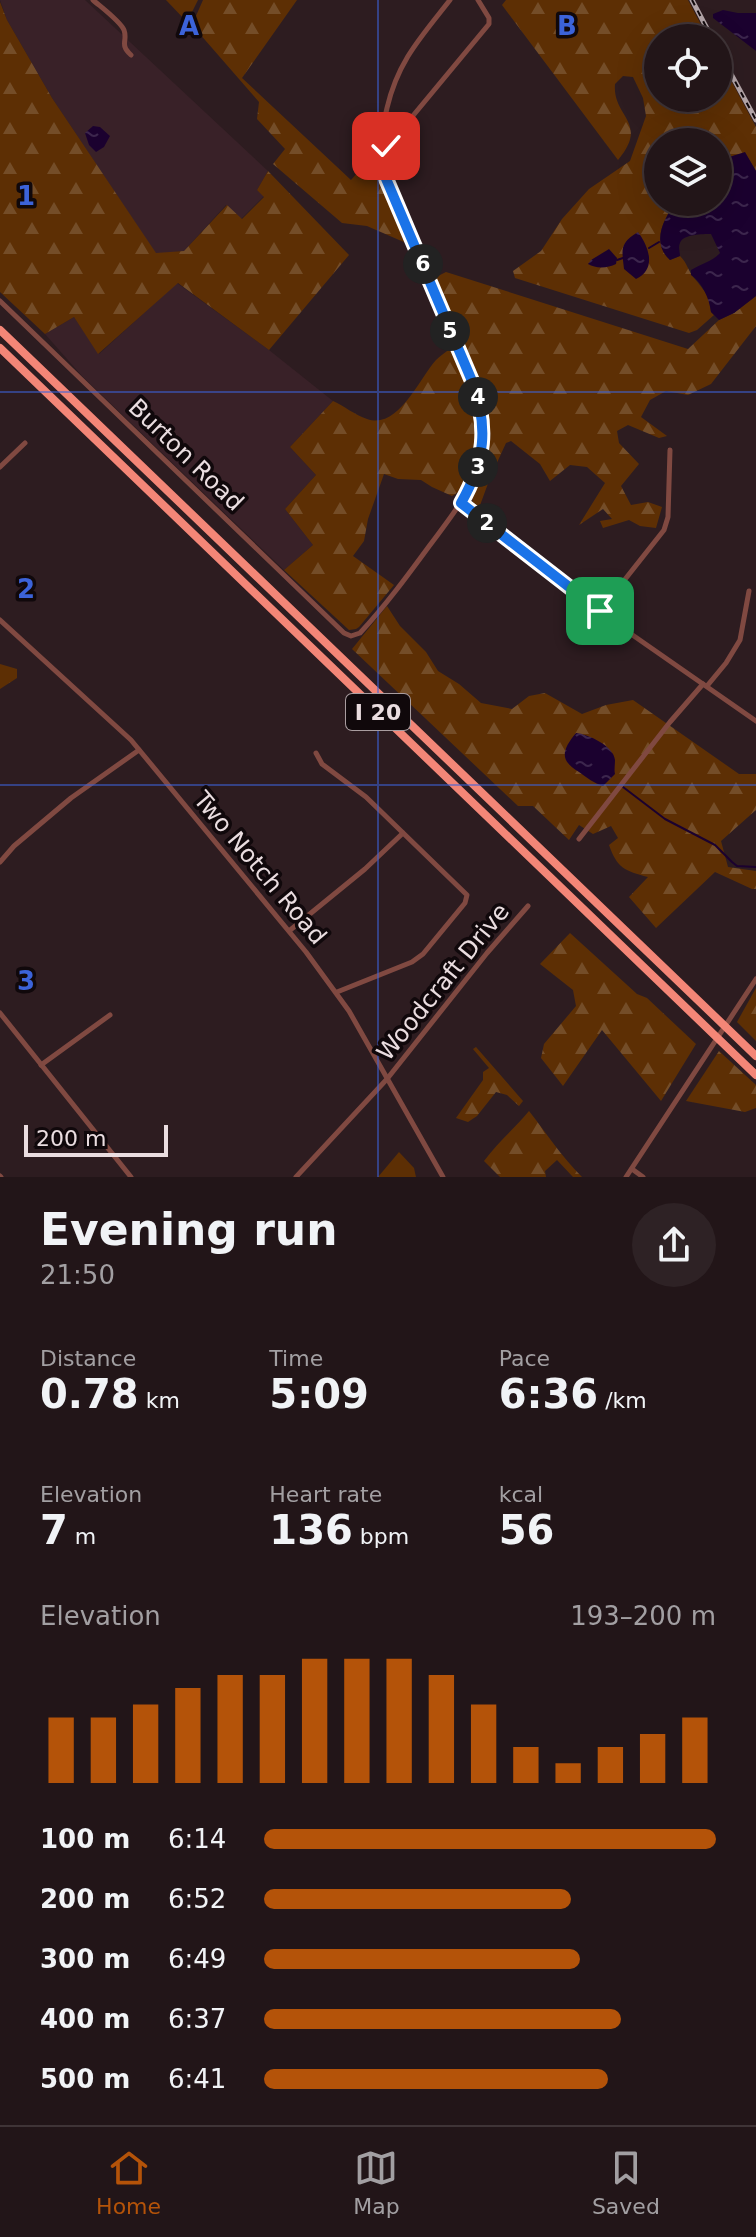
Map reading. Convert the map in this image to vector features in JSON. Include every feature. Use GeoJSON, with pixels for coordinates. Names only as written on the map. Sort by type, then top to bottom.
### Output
{"type":"FeatureCollection","features":[{"type":"Feature","properties":{"kind":"highway","name":"I 20"},"geometry":{"type":"LineString","coordinates":[[0,330],[756,1056]]}},
{"type":"Feature","properties":{"kind":"highway","name":"I 20"},"geometry":{"type":"LineString","coordinates":[[0,348],[756,1075]]}},
{"type":"Feature","properties":{"kind":"street"},"geometry":{"type":"LineString","coordinates":[[93,0],[123,28],[124,45],[131,55]]}},
{"type":"Feature","properties":{"kind":"street"},"geometry":{"type":"LineString","coordinates":[[450,0],[408,53],[394,80],[379,148],[384,174],[472,381],[481,413],[484,436],[480,459],[461,503],[600,611],[756,721]]}},
{"type":"Feature","properties":{"kind":"street"},"geometry":{"type":"LineString","coordinates":[[379,148],[392,141],[489,24],[489,18],[478,0]]}},
{"type":"Feature","properties":{"kind":"street","name":"Burton Road"},"geometry":{"type":"LineString","coordinates":[[0,301],[348,635],[354,636],[363,630],[461,503]]}},
{"type":"Feature","properties":{"kind":"street"},"geometry":{"type":"LineString","coordinates":[[0,467],[25,443]]}},
{"type":"Feature","properties":{"kind":"street"},"geometry":{"type":"LineString","coordinates":[[600,611],[664,530],[668,517],[670,450]]}},
{"type":"Feature","properties":{"kind":"street"},"geometry":{"type":"LineString","coordinates":[[579,839],[670,722],[726,663],[740,640],[749,591]]}},
{"type":"Feature","properties":{"kind":"street","name":"Two Notch Road"},"geometry":{"type":"LineString","coordinates":[[0,620],[111,720],[139,750],[289,931],[337,992],[443,1177]]}},
{"type":"Feature","properties":{"kind":"street"},"geometry":{"type":"LineString","coordinates":[[0,862],[14,846],[71,798],[139,750]]}},
{"type":"Feature","properties":{"kind":"street"},"geometry":{"type":"LineString","coordinates":[[316,753],[322,764],[366,797],[464,891],[467,899],[420,957],[408,965],[337,992]]}},
{"type":"Feature","properties":{"kind":"street"},"geometry":{"type":"LineString","coordinates":[[289,931],[365,869],[403,833]]}},
{"type":"Feature","properties":{"kind":"street","name":"Woodcraft Drive"},"geometry":{"type":"LineString","coordinates":[[296,1177],[387,1079],[528,906]]}},
{"type":"Feature","properties":{"kind":"street"},"geometry":{"type":"LineString","coordinates":[[626,1177],[756,979]]}},
{"type":"Feature","properties":{"kind":"street"},"geometry":{"type":"LineString","coordinates":[[0,1013],[131,1177]]}},
{"type":"Feature","properties":{"kind":"street"},"geometry":{"type":"LineString","coordinates":[[41,1065],[110,1015]]}},
{"type":"Feature","properties":{"kind":"street"},"geometry":{"type":"LineString","coordinates":[[632,1169],[643,1177]]}},
{"type":"Feature","properties":{"kind":"shaded area"},"geometry":{"type":"Polygon","coordinates":[[[0,0],[85,0],[268,171],[257,190],[264,196],[241,219],[226,205],[184,251],[156,254],[52,98],[7,20],[0,0]]]}},
{"type":"Feature","properties":{"kind":"shaded area"},"geometry":{"type":"Polygon","coordinates":[[[177,283],[333,401],[290,447],[316,475],[285,509],[313,545],[284,570],[82,376],[45,334],[74,317],[99,354],[177,283]]]}},
{"type":"Feature","properties":{"kind":"green space"},"geometry":{"type":"Polygon","coordinates":[[[166,0],[198,0],[187,22],[166,0]]]}},
{"type":"Feature","properties":{"kind":"green space"},"geometry":{"type":"Polygon","coordinates":[[[203,0],[297,0],[242,78],[351,180],[373,155],[383,191],[406,243],[367,226],[342,223],[273,164],[285,149],[257,119],[259,102],[192,25],[203,0]]]}},
{"type":"Feature","properties":{"kind":"green space"},"geometry":{"type":"Polygon","coordinates":[[[506,0],[688,0],[701,24],[644,24],[644,104],[633,77],[623,76],[615,84],[631,137],[618,160],[502,5],[506,0]]]}},
{"type":"Feature","properties":{"kind":"green space"},"geometry":{"type":"Polygon","coordinates":[[[0,2],[7,20],[52,98],[156,253],[184,251],[227,205],[242,219],[264,197],[257,190],[268,171],[349,255],[269,350],[178,283],[98,354],[74,317],[45,334],[0,292],[0,2]]]}},
{"type":"Feature","properties":{"kind":"green space"},"geometry":{"type":"Polygon","coordinates":[[[732,82],[756,127],[756,171],[745,153],[732,156],[732,128],[644,128],[644,216],[667,216],[661,231],[661,246],[670,260],[680,256],[683,259],[708,296],[714,315],[689,333],[515,278],[513,271],[541,251],[562,219],[589,189],[630,161],[645,112],[732,112],[732,82]]]}},
{"type":"Feature","properties":{"kind":"green space"},"geometry":{"type":"Polygon","coordinates":[[[446,272],[688,349],[719,320],[756,296],[756,326],[711,384],[688,395],[666,391],[650,400],[641,417],[667,436],[659,438],[628,425],[617,431],[619,443],[639,464],[621,486],[631,505],[648,502],[662,507],[656,528],[640,526],[629,520],[603,528],[600,521],[612,519],[603,509],[579,525],[605,483],[587,467],[570,465],[550,481],[540,464],[511,441],[506,443],[479,508],[473,503],[489,447],[489,423],[479,381],[436,277],[446,272]]]}},
{"type":"Feature","properties":{"kind":"green space"},"geometry":{"type":"Polygon","coordinates":[[[451,348],[466,383],[477,426],[475,467],[467,484],[452,496],[421,480],[398,479],[384,474],[368,519],[364,541],[353,556],[394,585],[359,627],[349,630],[284,570],[313,545],[285,509],[316,475],[290,447],[333,401],[367,419],[388,417],[407,401],[436,360],[451,348]]]}},
{"type":"Feature","properties":{"kind":"green space"},"geometry":{"type":"Polygon","coordinates":[[[387,606],[438,671],[481,703],[512,709],[529,696],[545,693],[582,714],[633,700],[739,774],[756,774],[756,810],[721,841],[728,867],[756,871],[756,889],[715,872],[656,928],[629,897],[648,877],[628,870],[615,859],[609,845],[618,838],[611,826],[593,834],[579,825],[569,840],[533,806],[518,806],[352,649],[387,606]]]}},
{"type":"Feature","properties":{"kind":"green space"},"geometry":{"type":"Polygon","coordinates":[[[0,664],[17,669],[17,678],[0,689],[0,664]]]}},
{"type":"Feature","properties":{"kind":"green space"},"geometry":{"type":"Polygon","coordinates":[[[570,933],[696,1044],[661,1101],[602,1030],[563,1086],[541,1058],[544,1044],[576,1006],[573,990],[540,964],[570,933]]]}},
{"type":"Feature","properties":{"kind":"green space"},"geometry":{"type":"Polygon","coordinates":[[[756,988],[756,1041],[737,1022],[756,988]]]}},
{"type":"Feature","properties":{"kind":"green space"},"geometry":{"type":"Polygon","coordinates":[[[476,1047],[523,1101],[519,1106],[507,1095],[496,1092],[477,1116],[468,1122],[456,1118],[483,1080],[483,1072],[489,1068],[473,1049],[476,1047]]]}},
{"type":"Feature","properties":{"kind":"green space"},"geometry":{"type":"Polygon","coordinates":[[[719,1051],[756,1085],[756,1108],[745,1112],[686,1101],[719,1051]]]}},
{"type":"Feature","properties":{"kind":"green space"},"geometry":{"type":"Polygon","coordinates":[[[529,1111],[582,1177],[573,1177],[557,1160],[545,1171],[546,1177],[500,1177],[484,1161],[529,1111]]]}},
{"type":"Feature","properties":{"kind":"green space"},"geometry":{"type":"Polygon","coordinates":[[[399,1152],[414,1168],[416,1177],[378,1177],[399,1152]]]}},
{"type":"Feature","properties":{"kind":"water"},"geometry":{"type":"Polygon","coordinates":[[[723,10],[756,13],[756,51],[732,33],[732,24],[721,24],[713,18],[713,14],[723,10]]]}},
{"type":"Feature","properties":{"kind":"water"},"geometry":{"type":"Polygon","coordinates":[[[93,126],[100,127],[110,136],[104,147],[96,152],[89,145],[85,133],[93,126]]]}},
{"type":"Feature","properties":{"kind":"water"},"geometry":{"type":"Polygon","coordinates":[[[745,152],[756,171],[756,296],[719,320],[711,312],[702,287],[691,275],[691,270],[720,253],[711,234],[685,238],[679,245],[680,256],[670,260],[664,254],[660,239],[667,216],[732,216],[732,156],[745,152]]]}},
{"type":"Feature","properties":{"kind":"water"},"geometry":{"type":"Polygon","coordinates":[[[638,232],[648,251],[649,264],[643,275],[636,279],[624,269],[623,252],[628,240],[638,232]]]}},
{"type":"Feature","properties":{"kind":"water"},"geometry":{"type":"Polygon","coordinates":[[[609,249],[617,258],[616,264],[595,267],[588,264],[591,260],[609,249]]]}},
{"type":"Feature","properties":{"kind":"water"},"geometry":{"type":"Polygon","coordinates":[[[576,733],[600,742],[614,755],[615,774],[603,786],[568,763],[566,750],[576,733]]]}},
{"type":"Feature","properties":{"kind":"waterway"},"geometry":{"type":"LineString","coordinates":[[649,248],[659,242]]}},
{"type":"Feature","properties":{"kind":"waterway"},"geometry":{"type":"LineString","coordinates":[[617,260],[623,258]]}},
{"type":"Feature","properties":{"kind":"waterway"},"geometry":{"type":"LineString","coordinates":[[623,787],[665,819],[715,845],[737,866],[756,867]]}},
{"type":"Feature","properties":{"kind":"railway"},"geometry":{"type":"LineString","coordinates":[[692,0],[705,24]]}},
{"type":"Feature","properties":{"kind":"railway"},"geometry":{"type":"LineString","coordinates":[[732,76],[756,120]]}},
{"type":"Feature","properties":{"kind":"route"},"geometry":{"type":"LineString","coordinates":[[386,146],[379,148],[384,174],[478,398],[483,444],[475,476],[461,503],[600,611]]}}]}
